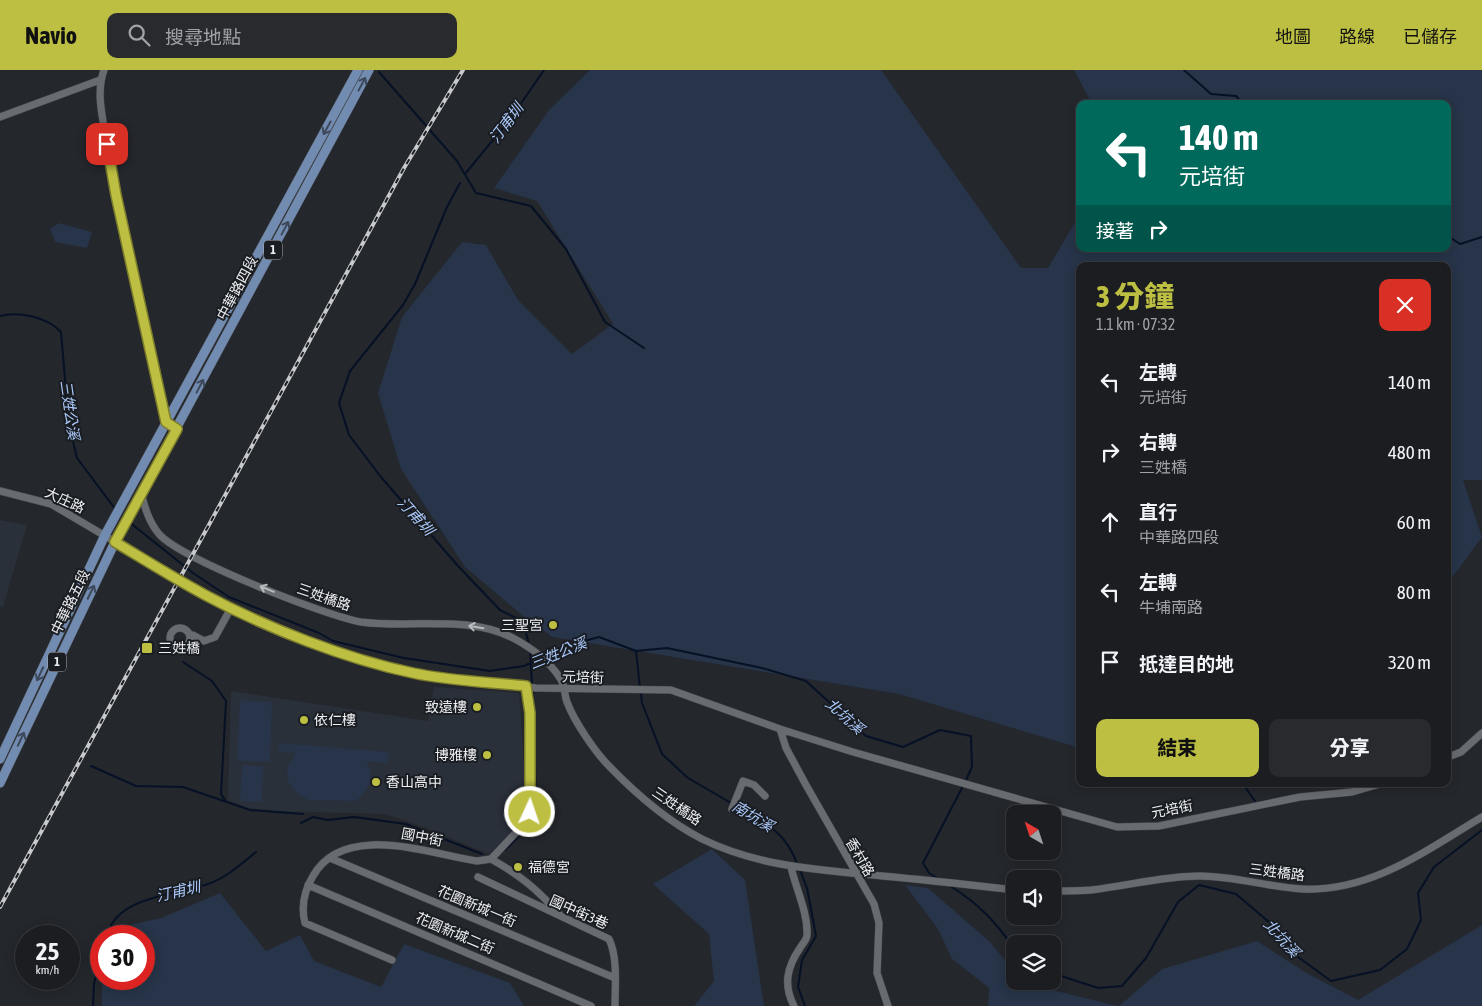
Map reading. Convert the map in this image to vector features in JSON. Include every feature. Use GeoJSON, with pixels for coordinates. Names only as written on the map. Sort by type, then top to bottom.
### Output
{"type":"FeatureCollection","features":[{"type":"Feature","properties":{"kind":"main road","name":"中華路四段"},"geometry":{"type":"LineString","coordinates":[[105,536],[358,70]]}},
{"type":"Feature","properties":{"kind":"main road","name":"中華路四段"},"geometry":{"type":"LineString","coordinates":[[141,492],[177,429],[369,70]]}},
{"type":"Feature","properties":{"kind":"main road","name":"1"},"geometry":{"type":"LineString","coordinates":[[115,542],[141,492]]}},
{"type":"Feature","properties":{"kind":"main road","name":"中華路五段"},"geometry":{"type":"LineString","coordinates":[[0,759],[105,536]]}},
{"type":"Feature","properties":{"kind":"main road","name":"中華路五段"},"geometry":{"type":"LineString","coordinates":[[0,783],[115,542]]}},
{"type":"Feature","properties":{"kind":"street"},"geometry":{"type":"LineString","coordinates":[[104,70],[100,80],[102,109],[116,195],[166,422],[177,429]]}},
{"type":"Feature","properties":{"kind":"street"},"geometry":{"type":"LineString","coordinates":[[0,117],[100,80]]}},
{"type":"Feature","properties":{"kind":"street","name":"大庄路"},"geometry":{"type":"LineString","coordinates":[[0,491],[51,504],[115,542]]}},
{"type":"Feature","properties":{"kind":"street","name":"三姓橋路"},"geometry":{"type":"LineString","coordinates":[[141,492],[146,514],[159,534],[175,548],[251,583],[313,608],[360,622],[472,626],[484,628],[512,638],[536,653],[553,669],[565,689],[567,702],[606,763],[634,792],[660,812],[702,839],[742,855],[791,867],[855,873]]}},
{"type":"Feature","properties":{"kind":"street","name":"元培街"},"geometry":{"type":"LineString","coordinates":[[115,542],[231,608],[279,630],[376,664],[404,671],[448,678],[526,686],[565,689],[650,688],[681,693],[780,729],[1117,827],[1159,826],[1300,797],[1352,792],[1370,787]]}},
{"type":"Feature","properties":{"kind":"street"},"geometry":{"type":"LineString","coordinates":[[190,636],[193,635],[204,641],[215,637],[231,608]]}},
{"type":"Feature","properties":{"kind":"street"},"geometry":{"type":"LineString","coordinates":[[526,686],[530,713],[530,812],[525,823],[491,859],[519,875],[538,890],[563,919]]}},
{"type":"Feature","properties":{"kind":"street","name":"香村路"},"geometry":{"type":"LineString","coordinates":[[780,729],[790,756],[874,904],[878,923],[877,973],[888,1006]]}},
{"type":"Feature","properties":{"kind":"street"},"geometry":{"type":"LineString","coordinates":[[1451,756],[1461,752],[1482,733]]}},
{"type":"Feature","properties":{"kind":"street"},"geometry":{"type":"LineString","coordinates":[[732,809],[739,795],[743,780],[754,785],[765,796]]}},
{"type":"Feature","properties":{"kind":"street","name":"三姓橋路"},"geometry":{"type":"LineString","coordinates":[[1061,891],[1090,890],[1152,880],[1200,876],[1241,880],[1272,886],[1328,889],[1380,876],[1418,857],[1482,817]]}},
{"type":"Feature","properties":{"kind":"street","name":"國中街"},"geometry":{"type":"LineString","coordinates":[[392,960],[305,923],[302,910],[308,885],[315,872],[330,858],[353,847],[386,843],[477,861],[491,859]]}},
{"type":"Feature","properties":{"kind":"street","name":"花園新城一街"},"geometry":{"type":"LineString","coordinates":[[330,858],[615,978]]}},
{"type":"Feature","properties":{"kind":"street"},"geometry":{"type":"LineString","coordinates":[[791,867],[806,922],[807,937],[792,959],[787,973],[788,996],[794,1006]]}},
{"type":"Feature","properties":{"kind":"street"},"geometry":{"type":"LineString","coordinates":[[855,873],[1006,889]]}},
{"type":"Feature","properties":{"kind":"street","name":"國中街3巷"},"geometry":{"type":"LineString","coordinates":[[478,877],[563,919],[609,939],[612,945],[615,978],[615,1006]]}},
{"type":"Feature","properties":{"kind":"street","name":"花園新城二街"},"geometry":{"type":"LineString","coordinates":[[308,885],[591,1006]]}},
{"type":"Feature","properties":{"kind":"shaded area"},"geometry":{"type":"Polygon","coordinates":[[[590,70],[881,70],[1021,268],[1048,268],[1076,221],[1076,252],[1451,252],[1451,100],[1090,100],[1074,70],[1482,70],[1482,480],[1463,480],[1482,537],[1451,579],[1451,262],[1076,262],[1076,747],[899,694],[552,637],[537,625],[535,626],[465,567],[401,469],[378,393],[402,317],[462,242],[486,245],[518,300],[572,354],[613,324],[537,201],[494,188],[549,110],[590,70]]]}},
{"type":"Feature","properties":{"kind":"shaded area"},"geometry":{"type":"Polygon","coordinates":[[[59,223],[92,232],[87,248],[55,242],[50,229],[59,223]]]}},
{"type":"Feature","properties":{"kind":"shaded area"},"geometry":{"type":"Polygon","coordinates":[[[0,520],[27,525],[3,607],[0,606],[0,520]]]}},
{"type":"Feature","properties":{"kind":"shaded area","name":"香山高中"},"geometry":{"type":"Polygon","coordinates":[[[434,687],[519,693],[524,765],[523,821],[489,854],[421,826],[385,814],[277,811],[249,808],[228,800],[231,691],[428,721],[434,687]]]}},
{"type":"Feature","properties":{"kind":"shaded area"},"geometry":{"type":"Polygon","coordinates":[[[240,700],[272,702],[270,762],[237,761],[240,700]]]}},
{"type":"Feature","properties":{"kind":"shaded area"},"geometry":{"type":"Polygon","coordinates":[[[279,743],[389,752],[388,763],[366,761],[370,772],[370,783],[356,801],[308,800],[298,794],[289,783],[287,775],[288,766],[296,753],[278,751],[279,743]]]}},
{"type":"Feature","properties":{"kind":"shaded area"},"geometry":{"type":"Polygon","coordinates":[[[242,765],[263,766],[262,802],[240,801],[242,765]]]}},
{"type":"Feature","properties":{"kind":"shaded area"},"geometry":{"type":"Polygon","coordinates":[[[712,849],[745,880],[764,1006],[694,1006],[714,981],[709,934],[653,884],[712,849]]]}},
{"type":"Feature","properties":{"kind":"shaded area"},"geometry":{"type":"Polygon","coordinates":[[[905,885],[928,888],[990,942],[1006,962],[1006,990],[1052,990],[1118,1006],[988,1006],[989,988],[952,959],[938,929],[905,885]]]}},
{"type":"Feature","properties":{"kind":"shaded area"},"geometry":{"type":"Polygon","coordinates":[[[220,893],[266,951],[300,935],[314,961],[381,987],[404,944],[510,983],[524,1006],[102,1006],[102,990],[155,990],[155,925],[130,925],[161,918],[220,893]]]}},
{"type":"Feature","properties":{"kind":"shaded area"},"geometry":{"type":"Polygon","coordinates":[[[1482,925],[1482,1006],[1119,1006],[1162,969],[1257,941],[1305,972],[1358,1000],[1482,925]]]}},
{"type":"Feature","properties":{"kind":"waterway","name":"汀甫圳"},"geometry":{"type":"LineString","coordinates":[[465,174],[511,118],[544,70]]}},
{"type":"Feature","properties":{"kind":"waterway"},"geometry":{"type":"LineString","coordinates":[[1184,70],[1211,94],[1236,96],[1240,100]]}},
{"type":"Feature","properties":{"kind":"waterway"},"geometry":{"type":"LineString","coordinates":[[379,72],[457,161],[476,193],[531,206],[566,249],[605,322],[644,348]]}},
{"type":"Feature","properties":{"kind":"waterway","name":"汀甫圳"},"geometry":{"type":"LineString","coordinates":[[460,183],[447,207],[415,284],[403,305],[350,371],[339,403],[349,435],[381,477],[458,566],[500,610],[518,619],[525,629],[529,645]]}},
{"type":"Feature","properties":{"kind":"waterway"},"geometry":{"type":"LineString","coordinates":[[1451,238],[1460,244],[1482,237]]}},
{"type":"Feature","properties":{"kind":"waterway","name":"三姓公溪"},"geometry":{"type":"LineString","coordinates":[[0,316],[16,314],[32,316],[48,322],[61,332],[69,425],[77,458],[116,510]]}},
{"type":"Feature","properties":{"kind":"waterway","name":"三姓公溪"},"geometry":{"type":"LineString","coordinates":[[128,521],[193,573],[229,597],[319,633],[333,641],[404,658],[490,671],[524,666],[539,659]]}},
{"type":"Feature","properties":{"kind":"waterway","name":"北坑溪"},"geometry":{"type":"LineString","coordinates":[[544,657],[569,645],[599,637],[636,651],[667,648],[762,668],[806,681],[866,736],[903,747],[940,730],[971,736],[972,767],[965,782]]}},
{"type":"Feature","properties":{"kind":"waterway","name":"南坑溪"},"geometry":{"type":"LineString","coordinates":[[636,651],[640,688]]}},
{"type":"Feature","properties":{"kind":"waterway","name":"汀甫圳"},"geometry":{"type":"LineString","coordinates":[[530,652],[532,684]]}},
{"type":"Feature","properties":{"kind":"waterway"},"geometry":{"type":"LineString","coordinates":[[183,662],[212,681],[226,701],[221,794],[226,802]]}},
{"type":"Feature","properties":{"kind":"waterway","name":"汀甫圳"},"geometry":{"type":"LineString","coordinates":[[505,850],[532,823],[536,810],[533,689]]}},
{"type":"Feature","properties":{"kind":"waterway","name":"南坑溪"},"geometry":{"type":"LineString","coordinates":[[641,693],[642,703],[662,754],[688,778],[731,803]]}},
{"type":"Feature","properties":{"kind":"waterway"},"geometry":{"type":"LineString","coordinates":[[91,766],[136,786],[183,787],[250,810],[303,814]]}},
{"type":"Feature","properties":{"kind":"waterway","name":"北坑溪"},"geometry":{"type":"LineString","coordinates":[[937,878],[929,873],[923,863],[963,786]]}},
{"type":"Feature","properties":{"kind":"waterway"},"geometry":{"type":"LineString","coordinates":[[1245,787],[1255,801]]}},
{"type":"Feature","properties":{"kind":"waterway","name":"南坑溪"},"geometry":{"type":"LineString","coordinates":[[735,806],[765,823],[781,836],[793,854],[798,866]]}},
{"type":"Feature","properties":{"kind":"waterway","name":"汀甫圳"},"geometry":{"type":"LineString","coordinates":[[301,823],[313,817],[328,820],[354,817],[406,824],[482,854]]}},
{"type":"Feature","properties":{"kind":"waterway","name":"北坑溪"},"geometry":{"type":"LineString","coordinates":[[1061,976],[1098,988],[1122,986],[1146,958],[1178,902],[1199,885],[1236,894],[1276,928],[1298,957],[1331,981],[1380,970],[1407,949],[1421,920],[1418,893],[1434,867],[1482,830]]}},
{"type":"Feature","properties":{"kind":"waterway","name":"汀甫圳"},"geometry":{"type":"LineString","coordinates":[[112,925],[122,913],[134,905],[215,881],[256,852]]}},
{"type":"Feature","properties":{"kind":"waterway","name":"南坑溪"},"geometry":{"type":"LineString","coordinates":[[800,870],[807,888],[816,936],[802,960],[798,987],[805,1006]]}},
{"type":"Feature","properties":{"kind":"waterway","name":"北坑溪"},"geometry":{"type":"LineString","coordinates":[[950,886],[986,914],[1006,938]]}},
{"type":"Feature","properties":{"kind":"waterway","name":"汀甫圳"},"geometry":{"type":"LineString","coordinates":[[93,1006],[94,990]]}},
{"type":"Feature","properties":{"kind":"railway"},"geometry":{"type":"LineString","coordinates":[[0,907],[404,168],[463,70]]}},
{"type":"Feature","properties":{"kind":"place","name":"三聖宮"},"geometry":{"type":"Point","coordinates":[553,625]}},
{"type":"Feature","properties":{"kind":"place","name":"三姓橋"},"geometry":{"type":"Point","coordinates":[147,648]}},
{"type":"Feature","properties":{"kind":"place","name":"致遠樓"},"geometry":{"type":"Point","coordinates":[477,707]}},
{"type":"Feature","properties":{"kind":"place","name":"依仁樓"},"geometry":{"type":"Point","coordinates":[304,720]}},
{"type":"Feature","properties":{"kind":"place","name":"博雅樓"},"geometry":{"type":"Point","coordinates":[487,755]}},
{"type":"Feature","properties":{"kind":"place","name":"香山高中"},"geometry":{"type":"Point","coordinates":[376,782]}},
{"type":"Feature","properties":{"kind":"place","name":"福德宮"},"geometry":{"type":"Point","coordinates":[518,867]}},
{"type":"Feature","properties":{"kind":"route"},"geometry":{"type":"LineString","coordinates":[[107,144],[116,195],[166,422],[177,429],[115,542],[206,596],[262,623],[376,664],[414,674],[526,686],[530,713],[532,796],[530,812]]}}]}
